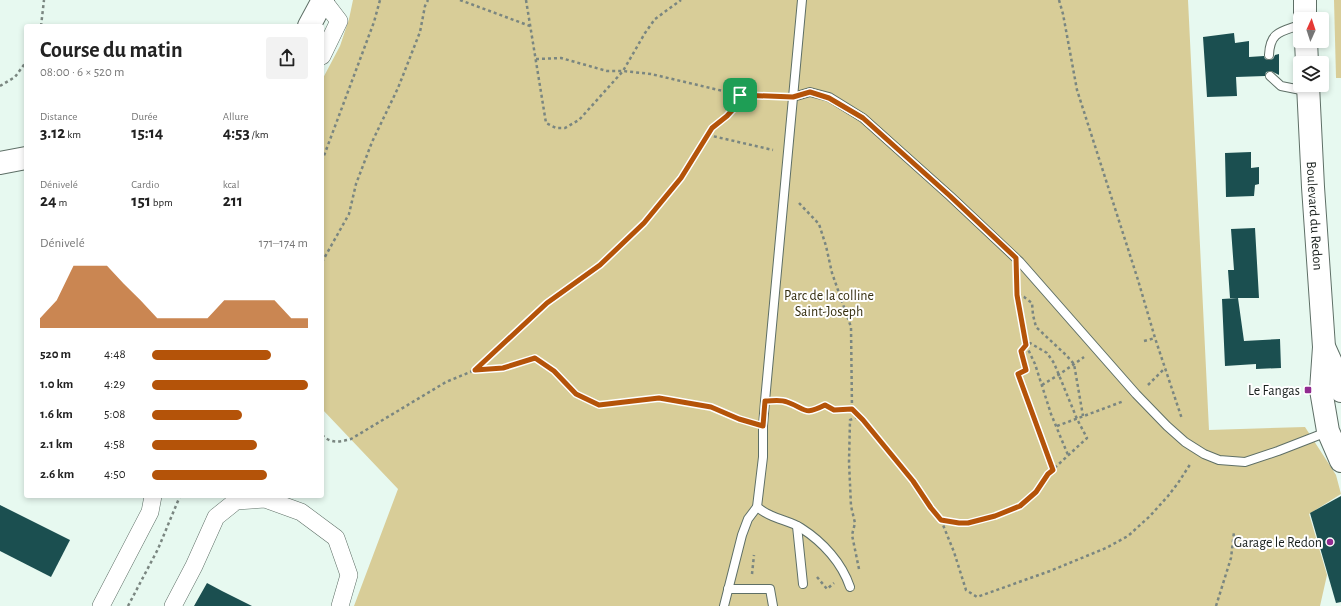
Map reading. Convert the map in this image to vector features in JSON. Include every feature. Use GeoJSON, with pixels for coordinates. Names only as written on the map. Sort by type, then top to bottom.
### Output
{"type":"FeatureCollection","features":[{"type":"Feature","properties":{"kind":"street"},"geometry":{"type":"LineString","coordinates":[[310,24],[323,0],[339,21],[324,52]]}},
{"type":"Feature","properties":{"kind":"street"},"geometry":{"type":"LineString","coordinates":[[1305,0],[1305,12]]}},
{"type":"Feature","properties":{"kind":"street","name":"Boulevard du Redon"},"geometry":{"type":"LineString","coordinates":[[1309,92],[1313,187],[1324,347],[1321,390],[1328,431],[1341,461]]}},
{"type":"Feature","properties":{"kind":"street"},"geometry":{"type":"LineString","coordinates":[[0,163],[24,158]]}},
{"type":"Feature","properties":{"kind":"street","name":"Boulevard du Redon"},"geometry":{"type":"LineString","coordinates":[[1324,347],[1334,369],[1341,391]]}},
{"type":"Feature","properties":{"kind":"street"},"geometry":{"type":"LineString","coordinates":[[101,606],[150,512],[153,498]]}},
{"type":"Feature","properties":{"kind":"street"},"geometry":{"type":"LineString","coordinates":[[173,606],[194,566],[216,517],[236,501],[265,499],[301,512],[336,538],[349,575],[340,606]]}},
{"type":"Feature","properties":{"kind":"lane"},"geometry":{"type":"LineString","coordinates":[[724,606],[742,535],[748,519],[757,507],[763,457],[765,401],[802,0]]}},
{"type":"Feature","properties":{"kind":"lane"},"geometry":{"type":"LineString","coordinates":[[1269,55],[1270,43],[1278,33],[1293,28]]}},
{"type":"Feature","properties":{"kind":"lane"},"geometry":{"type":"LineString","coordinates":[[1270,76],[1281,86],[1293,87]]}},
{"type":"Feature","properties":{"kind":"lane"},"geometry":{"type":"LineString","coordinates":[[793,97],[810,92],[829,98],[863,118],[1016,258],[1136,394],[1185,442],[1204,454],[1219,460],[1245,462],[1278,452],[1328,431]]}},
{"type":"Feature","properties":{"kind":"lane"},"geometry":{"type":"LineString","coordinates":[[757,507],[770,515],[797,526],[819,542],[838,561],[846,574],[850,587]]}},
{"type":"Feature","properties":{"kind":"lane"},"geometry":{"type":"LineString","coordinates":[[797,526],[803,584]]}},
{"type":"Feature","properties":{"kind":"lane"},"geometry":{"type":"LineString","coordinates":[[728,589],[770,589],[773,606]]}},
{"type":"Feature","properties":{"kind":"path"},"geometry":{"type":"LineString","coordinates":[[40,24],[44,0]]}},
{"type":"Feature","properties":{"kind":"path"},"geometry":{"type":"LineString","coordinates":[[324,156],[374,22],[380,0]]}},
{"type":"Feature","properties":{"kind":"path"},"geometry":{"type":"LineString","coordinates":[[324,258],[349,214],[356,184],[372,142],[398,88],[415,46],[420,32],[426,0]]}},
{"type":"Feature","properties":{"kind":"path"},"geometry":{"type":"LineString","coordinates":[[460,0],[530,26]]}},
{"type":"Feature","properties":{"kind":"path"},"geometry":{"type":"LineString","coordinates":[[526,0],[546,123],[556,128],[565,128],[578,120],[623,71],[655,19],[681,0]]}},
{"type":"Feature","properties":{"kind":"path"},"geometry":{"type":"LineString","coordinates":[[1059,0],[1077,90],[1155,338],[1189,437],[1185,442]]}},
{"type":"Feature","properties":{"kind":"path"},"geometry":{"type":"LineString","coordinates":[[536,59],[561,58],[607,71],[651,74],[740,95],[793,97]]}},
{"type":"Feature","properties":{"kind":"path"},"geometry":{"type":"LineString","coordinates":[[0,86],[15,77],[24,65]]}},
{"type":"Feature","properties":{"kind":"path"},"geometry":{"type":"LineString","coordinates":[[475,370],[547,303],[600,265],[644,223],[681,178],[712,128],[727,116],[736,106],[740,95]]}},
{"type":"Feature","properties":{"kind":"path"},"geometry":{"type":"LineString","coordinates":[[708,135],[787,153]]}},
{"type":"Feature","properties":{"kind":"path"},"geometry":{"type":"LineString","coordinates":[[784,187],[818,224],[826,246],[832,273],[852,327],[850,360],[852,409],[863,420],[913,481],[941,520],[954,552],[966,590],[977,596],[1050,571],[1106,548],[1128,536],[1150,516],[1178,483],[1198,450]]}},
{"type":"Feature","properties":{"kind":"path"},"geometry":{"type":"LineString","coordinates":[[1016,258],[1017,295],[1026,345],[1035,364],[1068,455]]}},
{"type":"Feature","properties":{"kind":"path"},"geometry":{"type":"LineString","coordinates":[[1017,295],[1024,297],[1032,303],[1036,326],[1074,364],[1084,416]]}},
{"type":"Feature","properties":{"kind":"path"},"geometry":{"type":"LineString","coordinates":[[1144,341],[1155,338]]}},
{"type":"Feature","properties":{"kind":"path"},"geometry":{"type":"LineString","coordinates":[[941,520],[968,523],[995,516],[1020,506],[1036,492],[1048,474],[1053,470],[1087,438],[1077,419],[1060,374],[1047,353],[1030,343],[1021,351],[1026,370],[1018,374],[1053,470]]}},
{"type":"Feature","properties":{"kind":"path"},"geometry":{"type":"LineString","coordinates":[[1042,385],[1085,356]]}},
{"type":"Feature","properties":{"kind":"path"},"geometry":{"type":"LineString","coordinates":[[324,437],[337,442],[351,439],[446,382],[475,370],[503,368],[535,358],[554,371],[576,394],[599,405],[659,398],[711,407],[739,419],[763,426]]}},
{"type":"Feature","properties":{"kind":"path"},"geometry":{"type":"LineString","coordinates":[[1147,386],[1166,368]]}},
{"type":"Feature","properties":{"kind":"path"},"geometry":{"type":"LineString","coordinates":[[1057,426],[1127,399]]}},
{"type":"Feature","properties":{"kind":"path"},"geometry":{"type":"LineString","coordinates":[[765,401],[788,402],[802,410],[812,411],[825,405],[834,410],[852,409]]}},
{"type":"Feature","properties":{"kind":"path"},"geometry":{"type":"LineString","coordinates":[[860,569],[852,536],[855,523],[851,506],[849,462],[850,420],[857,417],[863,420]]}},
{"type":"Feature","properties":{"kind":"path"},"geometry":{"type":"LineString","coordinates":[[128,606],[158,549],[179,498]]}},
{"type":"Feature","properties":{"kind":"path"},"geometry":{"type":"LineString","coordinates":[[1216,606],[1231,558],[1234,532]]}},
{"type":"Feature","properties":{"kind":"green space","name":"Parc de la colline Saint-Joseph"},"geometry":{"type":"Polygon","coordinates":[[[353,0],[1188,0],[1209,430],[1305,427],[1336,475],[1341,494],[1309,514],[1327,575],[1320,606],[354,606],[398,489],[324,411],[324,76],[340,46],[349,19],[353,0]]]}},
{"type":"Feature","properties":{"kind":"green space"},"geometry":{"type":"Polygon","coordinates":[[[1334,0],[1341,0],[1341,78],[1336,78],[1334,0]]]}},
{"type":"Feature","properties":{"kind":"building"},"geometry":{"type":"Polygon","coordinates":[[[1234,33],[1235,43],[1249,41],[1249,57],[1264,56],[1265,59],[1269,60],[1273,59],[1275,55],[1279,54],[1279,75],[1271,71],[1266,72],[1265,76],[1236,77],[1237,96],[1207,97],[1203,37],[1234,33]]]}},
{"type":"Feature","properties":{"kind":"building"},"geometry":{"type":"Polygon","coordinates":[[[1251,152],[1251,168],[1259,167],[1259,184],[1255,185],[1254,196],[1226,197],[1225,153],[1251,152]]]}},
{"type":"Feature","properties":{"kind":"building"},"geometry":{"type":"Polygon","coordinates":[[[1255,228],[1259,298],[1230,298],[1228,270],[1234,270],[1231,229],[1255,228]]]}},
{"type":"Feature","properties":{"kind":"building"},"geometry":{"type":"Polygon","coordinates":[[[1238,298],[1244,341],[1280,339],[1281,368],[1256,369],[1256,364],[1225,366],[1222,299],[1238,298]]]}},
{"type":"Feature","properties":{"kind":"building","name":"Garage le Redon"},"geometry":{"type":"Polygon","coordinates":[[[1341,496],[1341,602],[1336,603],[1310,513],[1341,496]]]}},
{"type":"Feature","properties":{"kind":"building"},"geometry":{"type":"Polygon","coordinates":[[[0,505],[70,540],[51,577],[0,551],[0,505]]]}},
{"type":"Feature","properties":{"kind":"building"},"geometry":{"type":"Polygon","coordinates":[[[207,583],[222,591],[252,606],[194,606],[207,583]]]}},
{"type":"Feature","properties":{"kind":"place","name":"Le Fangas"},"geometry":{"type":"Point","coordinates":[1308,390]}},
{"type":"Feature","properties":{"kind":"place","name":"Garage le Redon"},"geometry":{"type":"Point","coordinates":[1330,542]}},
{"type":"Feature","properties":{"kind":"route"},"geometry":{"type":"LineString","coordinates":[[810,92],[829,98],[863,118],[1016,258],[1017,295],[1026,345],[1021,351],[1026,370],[1018,374],[1053,470],[1048,474],[1036,492],[1020,506],[995,516],[968,523],[941,520],[913,481],[863,420],[852,409],[834,410],[825,405],[812,411],[802,410],[788,402],[765,401],[763,426],[739,419],[711,407],[659,398],[599,405],[576,394],[554,371],[535,358],[503,368],[475,370],[547,303],[600,265],[644,223],[681,178],[712,128],[727,116],[736,106],[740,95],[793,97],[810,92]]}}]}
